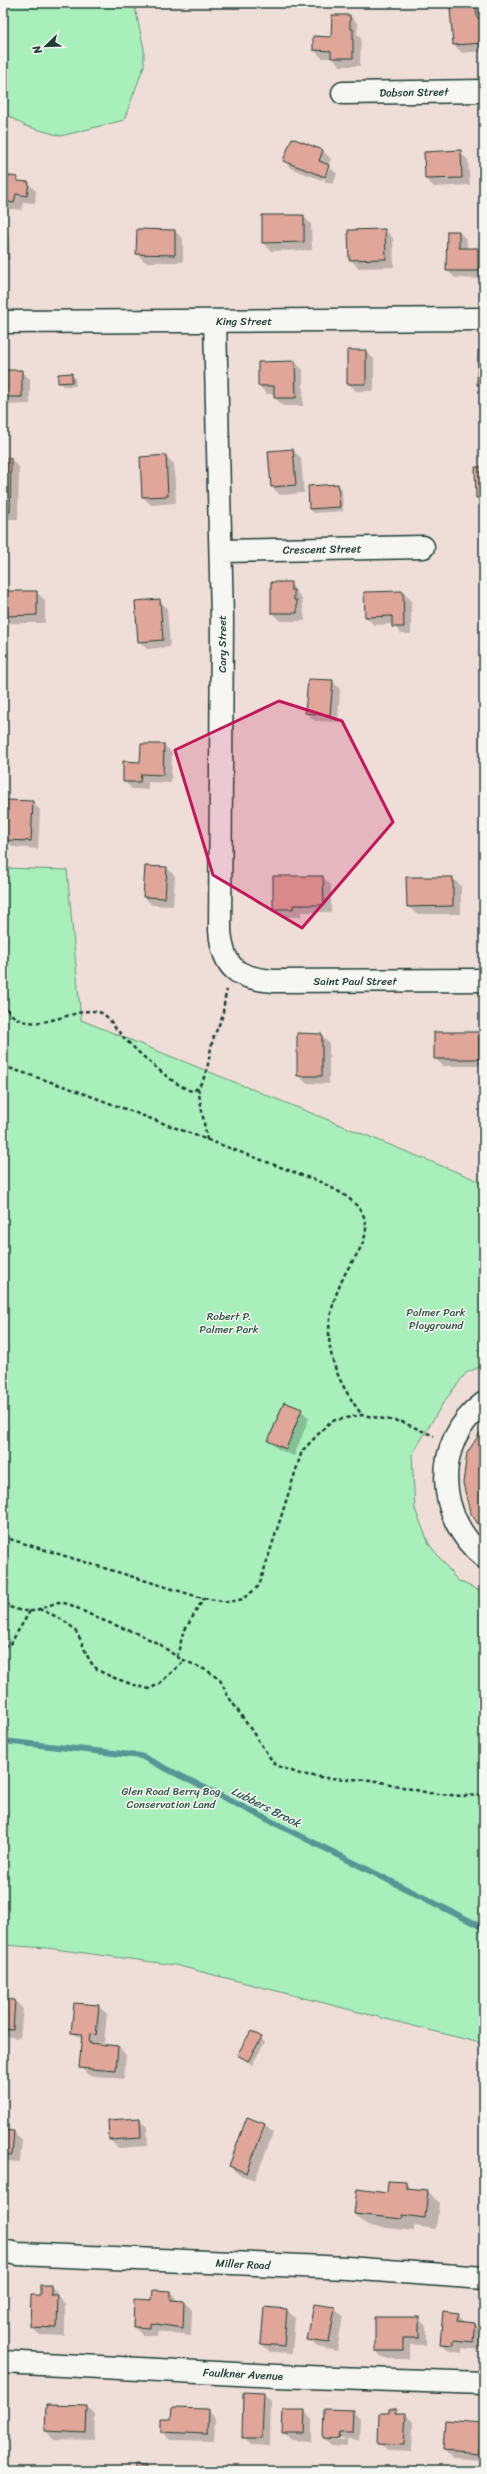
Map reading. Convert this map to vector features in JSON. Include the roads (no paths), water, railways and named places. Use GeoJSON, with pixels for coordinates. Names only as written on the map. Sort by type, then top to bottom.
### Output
{"type":"FeatureCollection","features":[{"type":"Feature","properties":{"kind":"street","name":"Dobson Street"},"geometry":{"type":"LineString","coordinates":[[343,93],[484,91]]}},
{"type":"Feature","properties":{"kind":"street","name":"King Street"},"geometry":{"type":"LineString","coordinates":[[3,322],[484,319]]}},
{"type":"Feature","properties":{"kind":"street","name":"Cary Street"},"geometry":{"type":"LineString","coordinates":[[215,321],[222,551],[220,930],[222,950],[235,970]]}},
{"type":"Feature","properties":{"kind":"street","name":"Crescent Street"},"geometry":{"type":"LineString","coordinates":[[222,551],[423,547]]}},
{"type":"Feature","properties":{"kind":"street","name":"Saint Paul Street"},"geometry":{"type":"LineString","coordinates":[[235,970],[248,978],[274,981],[484,980]]}},
{"type":"Feature","properties":{"kind":"street"},"geometry":{"type":"LineString","coordinates":[[484,1403],[465,1422],[452,1444],[445,1481],[449,1506],[453,1518],[466,1540],[484,1557]]}},
{"type":"Feature","properties":{"kind":"street","name":"Miller Road"},"geometry":{"type":"LineString","coordinates":[[3,2251],[18,2254],[347,2268],[484,2278]]}},
{"type":"Feature","properties":{"kind":"street","name":"Faulkner Avenue"},"geometry":{"type":"LineString","coordinates":[[3,2362],[276,2376],[484,2383]]}},
{"type":"Feature","properties":{"kind":"waterway","name":"Lubbers Brook"},"geometry":{"type":"LineString","coordinates":[[3,1741],[141,1756],[484,1928]]}},
{"type":"Feature","properties":{"kind":"park label","name":"Palmer Park Playground"},"geometry":{"type":"Point","coordinates":[436,1318]}},
{"type":"Feature","properties":{"kind":"park label","name":"Robert P. Palmer Park"},"geometry":{"type":"Point","coordinates":[229,1322]}},
{"type":"Feature","properties":{"kind":"park label","name":"Glen Road Berry Bog Conservation Land"},"geometry":{"type":"Point","coordinates":[171,1797]}}]}
